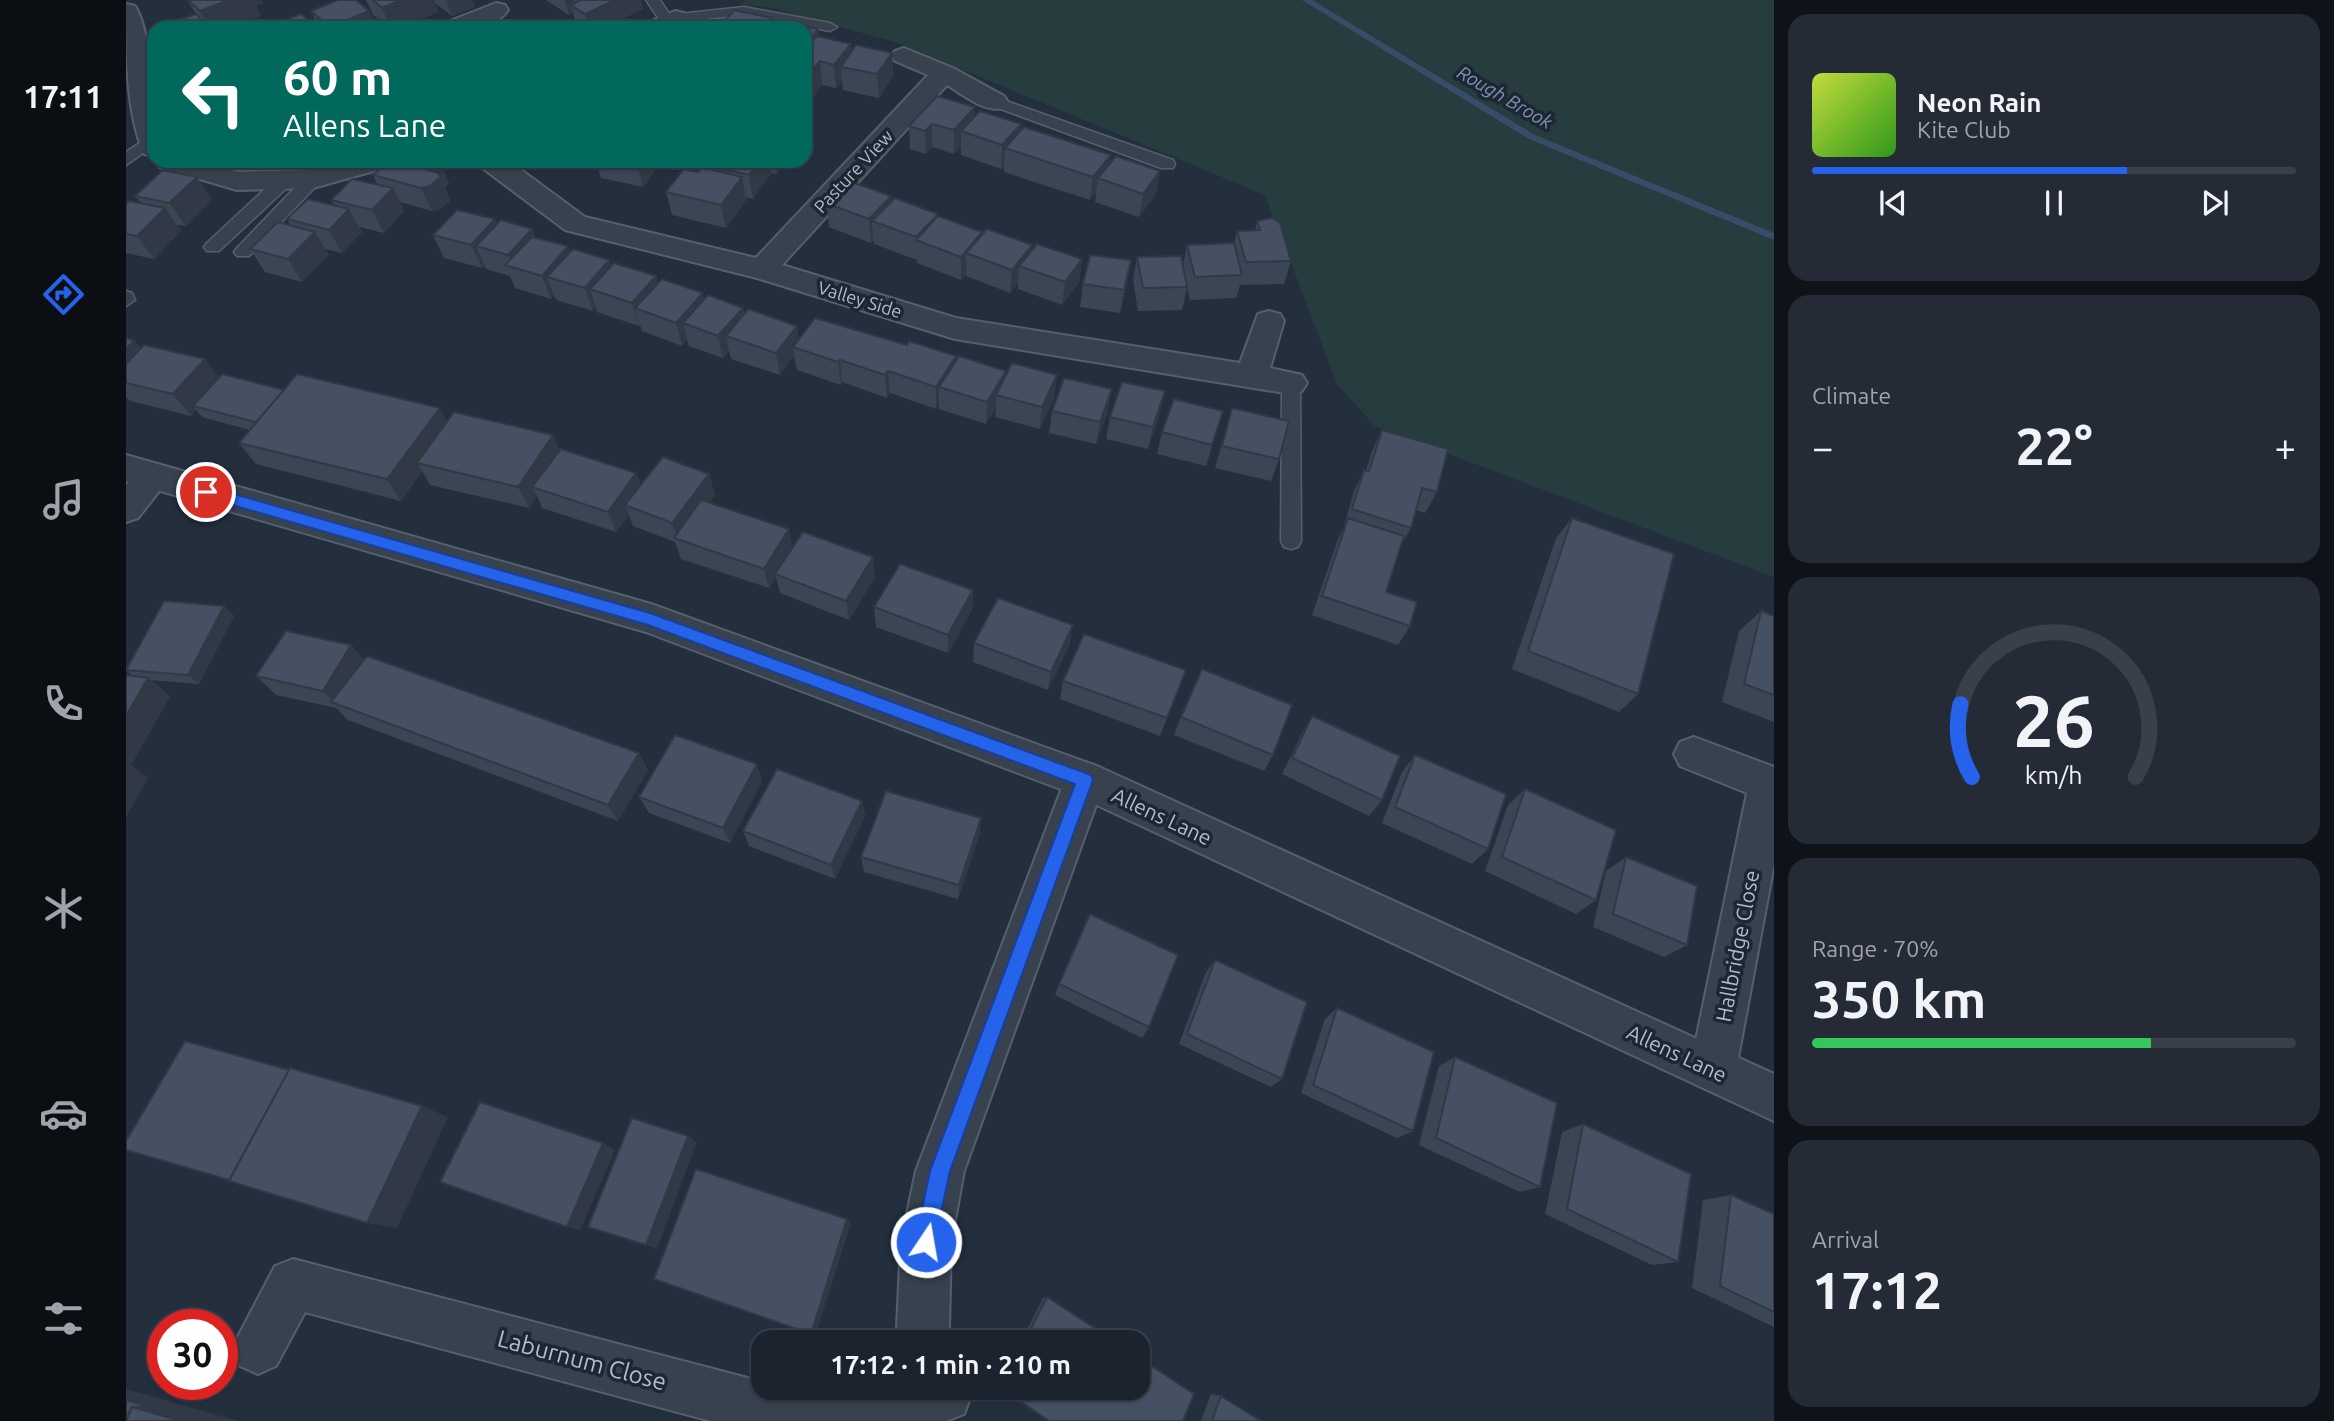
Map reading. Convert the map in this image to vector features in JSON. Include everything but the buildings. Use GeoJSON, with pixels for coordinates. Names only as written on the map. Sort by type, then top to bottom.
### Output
{"type":"FeatureCollection","features":[{"type":"Feature","properties":{"kind":"street"},"geometry":{"type":"LineString","coordinates":[[126,10],[133,30],[126,92],[136,129],[147,141]]}},
{"type":"Feature","properties":{"kind":"street"},"geometry":{"type":"LineString","coordinates":[[904,56],[944,73],[995,102]]}},
{"type":"Feature","properties":{"kind":"street","name":"Pasture View"},"geometry":{"type":"LineString","coordinates":[[762,268],[944,73]]}},
{"type":"Feature","properties":{"kind":"street"},"geometry":{"type":"LineString","coordinates":[[193,168],[237,181],[299,179],[347,168]]}},
{"type":"Feature","properties":{"kind":"street","name":"Valley Side"},"geometry":{"type":"LineString","coordinates":[[500,168],[575,224],[762,268],[955,328],[1290,383]]}},
{"type":"Feature","properties":{"kind":"street"},"geometry":{"type":"LineString","coordinates":[[1252,376],[1269,321]]}},
{"type":"Feature","properties":{"kind":"street"},"geometry":{"type":"LineString","coordinates":[[126,509],[140,472]]}},
{"type":"Feature","properties":{"kind":"street","name":"Allens Lane"},"geometry":{"type":"LineString","coordinates":[[140,472],[650,619],[1085,780],[1774,1098]]}},
{"type":"Feature","properties":{"kind":"street","name":"Hallbridge Close"},"geometry":{"type":"LineString","coordinates":[[1694,754],[1772,784],[1713,1069]]}},
{"type":"Feature","properties":{"kind":"street"},"geometry":{"type":"LineString","coordinates":[[924,1330],[926,1242],[940,1171],[1085,780]]}},
{"type":"Feature","properties":{"kind":"street","name":"Laburnum Close"},"geometry":{"type":"LineString","coordinates":[[258,1348],[293,1284],[784,1414],[873,1412],[949,1401]]}},
{"type":"Feature","properties":{"kind":"lane"},"geometry":{"type":"LineString","coordinates":[[653,0],[666,21]]}},
{"type":"Feature","properties":{"kind":"lane"},"geometry":{"type":"LineString","coordinates":[[680,21],[744,11],[798,21]]}},
{"type":"Feature","properties":{"kind":"lane"},"geometry":{"type":"LineString","coordinates":[[812,24],[830,27]]}},
{"type":"Feature","properties":{"kind":"lane"},"geometry":{"type":"LineString","coordinates":[[995,102],[1167,164]]}},
{"type":"Feature","properties":{"kind":"lane"},"geometry":{"type":"LineString","coordinates":[[126,160],[147,148]]}},
{"type":"Feature","properties":{"kind":"lane"},"geometry":{"type":"LineString","coordinates":[[213,247],[299,179]]}},
{"type":"Feature","properties":{"kind":"lane"},"geometry":{"type":"LineString","coordinates":[[243,252],[299,179]]}},
{"type":"Feature","properties":{"kind":"lane"},"geometry":{"type":"LineString","coordinates":[[1290,383],[1291,541]]}},
{"type":"Feature","properties":{"kind":"green space"},"geometry":{"type":"Polygon","coordinates":[[[746,0],[1774,0],[1774,577],[1375,426],[1337,384],[1265,195],[898,43],[773,8],[739,4],[746,0]]]}},
{"type":"Feature","properties":{"kind":"waterway","name":"Rough Brook"},"geometry":{"type":"LineString","coordinates":[[1306,0],[1532,137],[1774,237]]}},
{"type":"Feature","properties":{"kind":"route"},"geometry":{"type":"LineString","coordinates":[[206,492],[650,619],[1085,780],[940,1171],[926,1242]]}}]}
